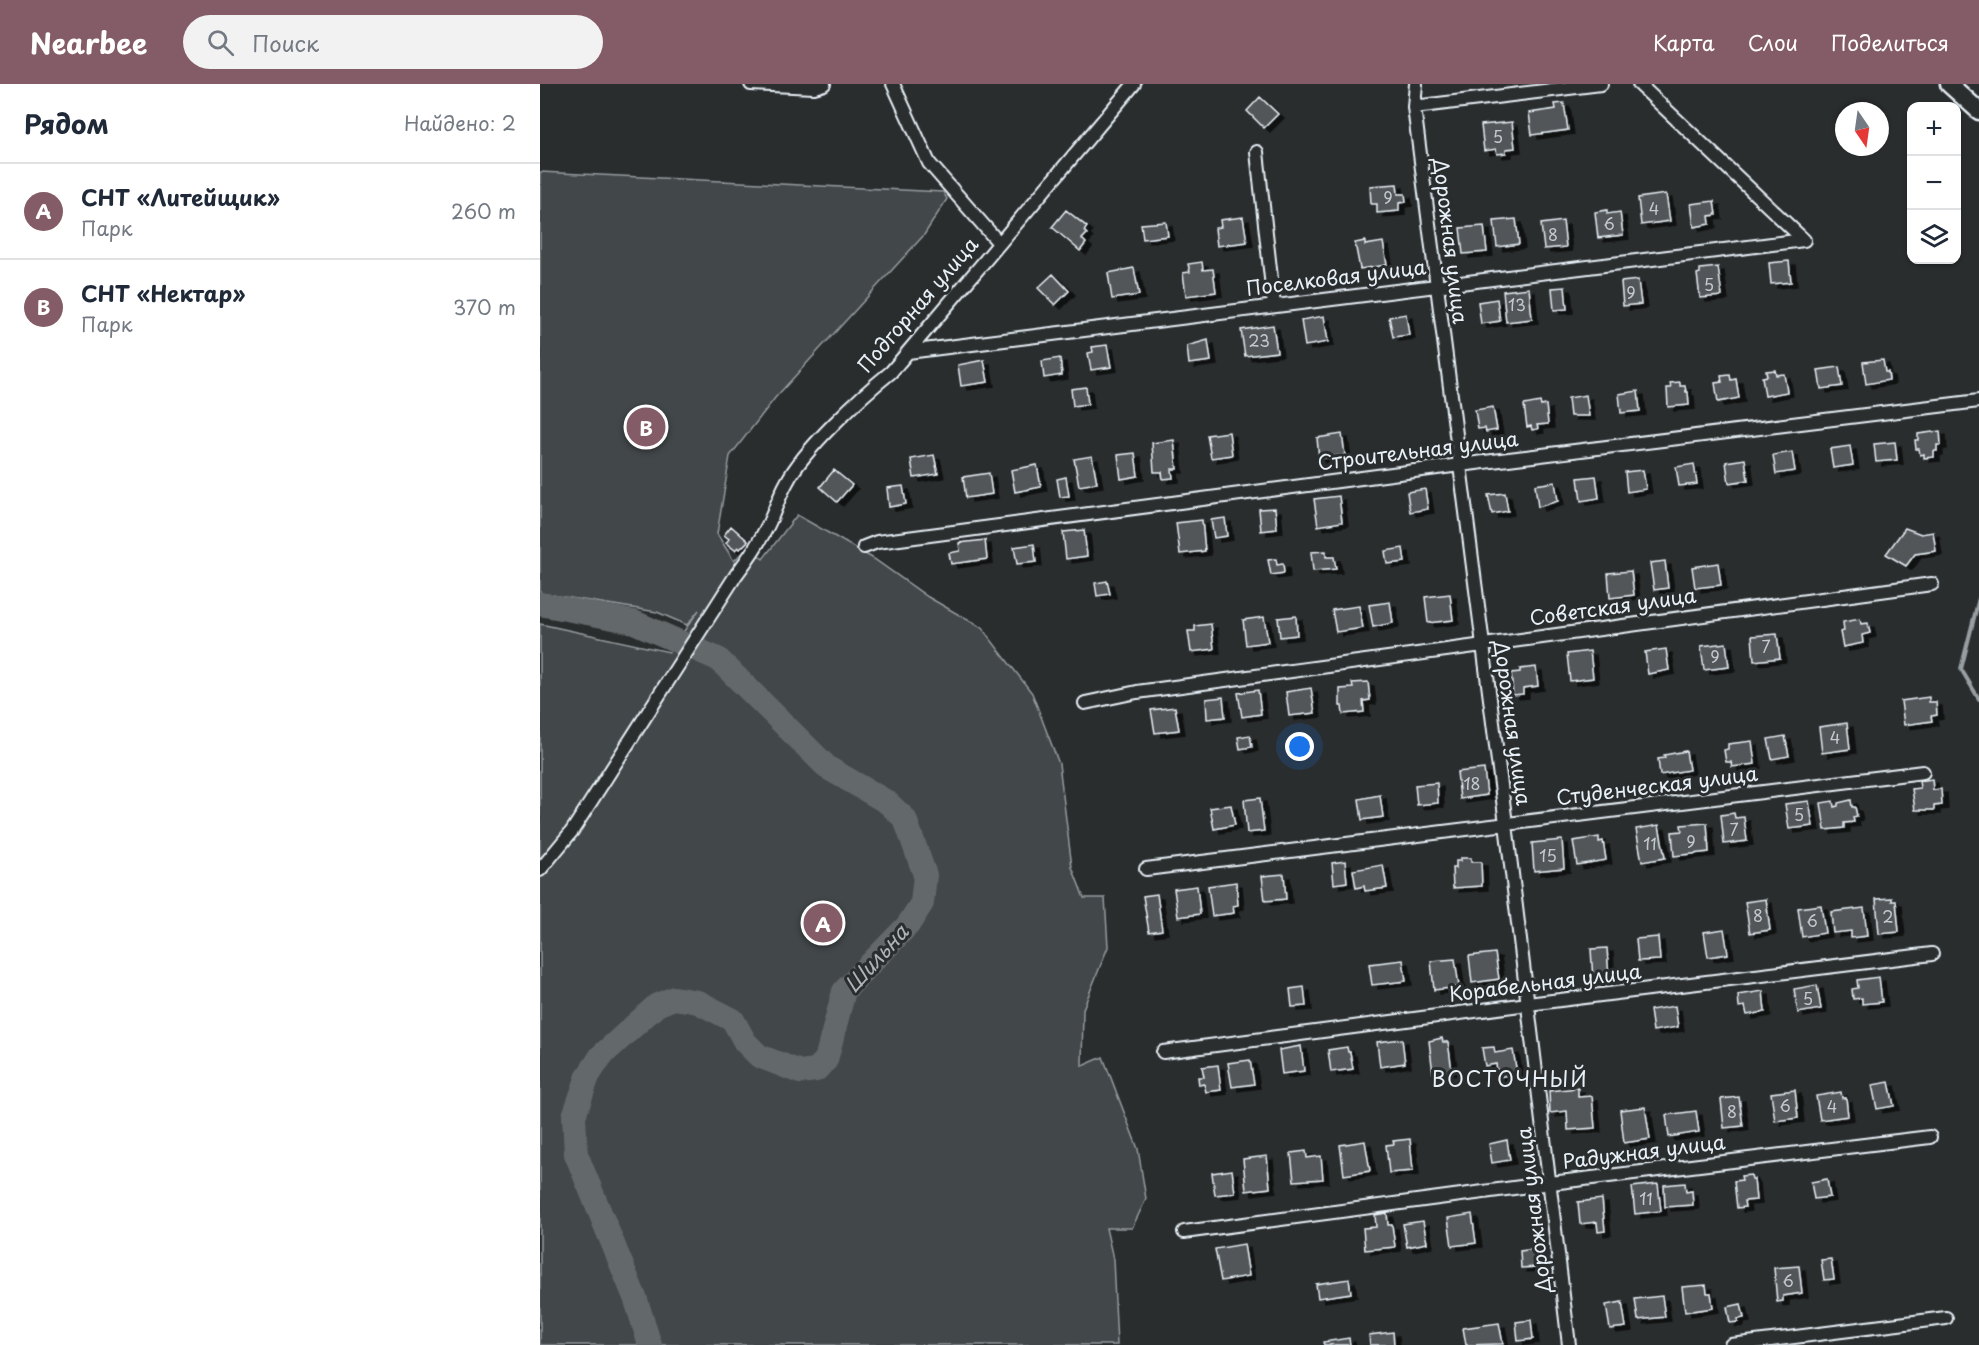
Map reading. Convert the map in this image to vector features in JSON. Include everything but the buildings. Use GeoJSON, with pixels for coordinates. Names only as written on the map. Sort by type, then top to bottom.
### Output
{"type":"FeatureCollection","features":[{"type":"Feature","properties":{"kind":"main road"},"geometry":{"type":"LineString","coordinates":[[1950,84],[1979,111]]}},
{"type":"Feature","properties":{"kind":"street"},"geometry":{"type":"LineString","coordinates":[[752,84],[814,87],[824,84]]}},
{"type":"Feature","properties":{"kind":"street"},"geometry":{"type":"LineString","coordinates":[[893,84],[929,164],[999,243]]}},
{"type":"Feature","properties":{"kind":"street","name":"Подгорная улица"},"geometry":{"type":"LineString","coordinates":[[540,870],[572,831],[754,552],[769,524],[787,481],[811,449],[873,386],[891,372],[1134,84]]}},
{"type":"Feature","properties":{"kind":"street","name":"Дорожная улица"},"geometry":{"type":"LineString","coordinates":[[1416,84],[1414,107],[1506,824],[1569,1345]]}},
{"type":"Feature","properties":{"kind":"street"},"geometry":{"type":"LineString","coordinates":[[1414,107],[1601,84]]}},
{"type":"Feature","properties":{"kind":"street","name":"Поселковая улица"},"geometry":{"type":"LineString","coordinates":[[908,351],[1804,240],[1639,84]]}},
{"type":"Feature","properties":{"kind":"street"},"geometry":{"type":"LineString","coordinates":[[1257,152],[1275,305]]}},
{"type":"Feature","properties":{"kind":"street","name":"Строительная улица"},"geometry":{"type":"LineString","coordinates":[[864,547],[877,542],[1460,465],[1979,401]]}},
{"type":"Feature","properties":{"kind":"street","name":"Советская улица"},"geometry":{"type":"LineString","coordinates":[[1085,703],[1137,692],[1932,584]]}},
{"type":"Feature","properties":{"kind":"street","name":"Студенческая улица"},"geometry":{"type":"LineString","coordinates":[[1146,869],[1923,772]]}},
{"type":"Feature","properties":{"kind":"street","name":"Корабельная улица"},"geometry":{"type":"LineString","coordinates":[[1163,1052],[1932,954]]}},
{"type":"Feature","properties":{"kind":"street","name":"Радужная улица"},"geometry":{"type":"LineString","coordinates":[[1184,1232],[1930,1137]]}},
{"type":"Feature","properties":{"kind":"street"},"geometry":{"type":"LineString","coordinates":[[1731,1345],[1946,1318]]}},
{"type":"Feature","properties":{"kind":"shaded area"},"geometry":{"type":"Polygon","coordinates":[[[540,172],[943,192],[947,199],[924,235],[775,398],[730,456],[717,534],[734,561],[748,546],[763,559],[797,515],[874,559],[928,597],[982,628],[1032,693],[1059,764],[1072,867],[1084,898],[1105,898],[1108,947],[1083,1009],[1082,1066],[1103,1057],[1138,1149],[1146,1199],[1132,1228],[1106,1228],[1113,1259],[1117,1345],[540,1345],[540,624],[669,652],[699,610],[687,625],[657,612],[540,593],[540,172]]]}},
{"type":"Feature","properties":{"kind":"waterway"},"geometry":{"type":"LineString","coordinates":[[1979,598],[1961,669],[1979,699]]}},
{"type":"Feature","properties":{"kind":"waterway","name":"Шильна"},"geometry":{"type":"LineString","coordinates":[[540,604],[634,622],[718,659],[828,768],[887,802],[905,819],[925,875],[922,903],[908,925],[844,991],[826,1060],[816,1070],[800,1072],[759,1056],[745,1042],[733,1020],[698,1002],[674,998],[657,1005],[601,1056],[588,1076],[574,1116],[576,1154],[636,1300],[650,1345]]}},
{"type":"Feature","properties":{"kind":"place","name":"СНТ «Нектар»"},"geometry":{"type":"Point","coordinates":[646,427]}},
{"type":"Feature","properties":{"kind":"place","name":"СНТ «Литейщик»"},"geometry":{"type":"Point","coordinates":[823,923]}},
{"type":"Feature","properties":{"kind":"district","name":"ВОСТОЧНЫЙ"},"geometry":{"type":"Point","coordinates":[1510,1080]}}]}
